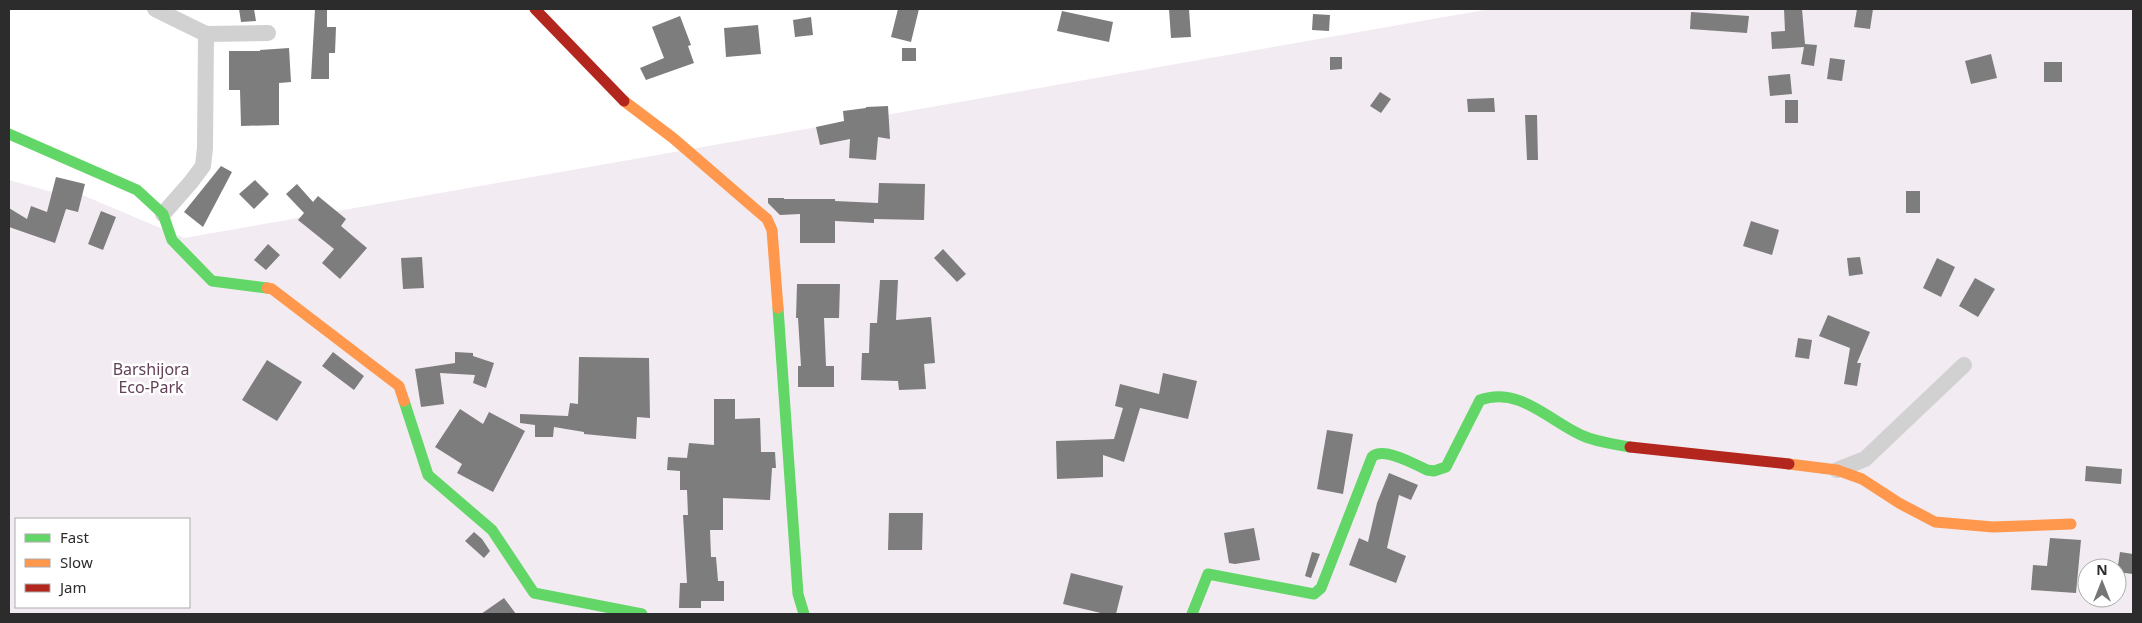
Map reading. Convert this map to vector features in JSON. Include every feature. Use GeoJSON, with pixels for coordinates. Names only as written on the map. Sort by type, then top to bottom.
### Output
{"type":"FeatureCollection","features":[{"type":"Feature","properties":{"kind":"street"},"geometry":{"type":"LineString","coordinates":[[155,9],[206,34],[268,33]]}},
{"type":"Feature","properties":{"kind":"street"},"geometry":{"type":"LineString","coordinates":[[535,9],[620,98],[673,138],[767,219],[772,230],[798,594],[804,614]]}},
{"type":"Feature","properties":{"kind":"street"},"geometry":{"type":"LineString","coordinates":[[163,214],[192,182],[203,166],[205,148],[206,34]]}},
{"type":"Feature","properties":{"kind":"street"},"geometry":{"type":"LineString","coordinates":[[9,134],[137,190],[163,214],[172,240],[212,281],[272,289],[399,386],[428,475],[492,530],[534,593],[642,614]]}},
{"type":"Feature","properties":{"kind":"street"},"geometry":{"type":"LineString","coordinates":[[1837,470],[1865,459],[1964,365]]}},
{"type":"Feature","properties":{"kind":"street"},"geometry":{"type":"LineString","coordinates":[[1192,614],[1208,574],[1314,594],[1321,588],[1372,457],[1376,453],[1384,452],[1428,470],[1434,471],[1446,467],[1480,400],[1487,395],[1504,396],[1528,403],[1562,425],[1584,436],[1611,443],[1659,453],[1837,470],[1862,478],[1899,503],[1934,522],[1993,527],[2071,524]]}},
{"type":"Feature","properties":{"kind":"green space","name":"Barshijora Eco-Park"},"geometry":{"type":"Polygon","coordinates":[[[1490,9],[2133,9],[2133,614],[9,614],[9,180],[63,195],[80,194],[184,238],[1490,9]]]}},
{"type":"Feature","properties":{"kind":"building"},"geometry":{"type":"Polygon","coordinates":[[[239,9],[254,9],[256,21],[241,22],[239,9]]]}},
{"type":"Feature","properties":{"kind":"building"},"geometry":{"type":"Polygon","coordinates":[[[315,9],[327,9],[327,27],[336,27],[335,53],[329,53],[329,79],[311,79],[315,9]]]}},
{"type":"Feature","properties":{"kind":"building"},"geometry":{"type":"Polygon","coordinates":[[[898,9],[919,9],[911,42],[891,37],[898,9]]]}},
{"type":"Feature","properties":{"kind":"building"},"geometry":{"type":"Polygon","coordinates":[[[1169,9],[1189,9],[1191,37],[1171,38],[1169,9]]]}},
{"type":"Feature","properties":{"kind":"building"},"geometry":{"type":"Polygon","coordinates":[[[1784,9],[1802,9],[1805,44],[1817,45],[1814,66],[1801,64],[1804,47],[1772,49],[1771,32],[1785,31],[1784,9]]]}},
{"type":"Feature","properties":{"kind":"building"},"geometry":{"type":"Polygon","coordinates":[[[1857,9],[1873,9],[1870,29],[1854,27],[1857,9]]]}},
{"type":"Feature","properties":{"kind":"building"},"geometry":{"type":"Polygon","coordinates":[[[1062,11],[1113,22],[1109,42],[1057,31],[1062,11]]]}},
{"type":"Feature","properties":{"kind":"building"},"geometry":{"type":"Polygon","coordinates":[[[1691,12],[1749,16],[1747,33],[1690,29],[1691,12]]]}},
{"type":"Feature","properties":{"kind":"building"},"geometry":{"type":"Polygon","coordinates":[[[1313,14],[1330,15],[1329,31],[1312,30],[1313,14]]]}},
{"type":"Feature","properties":{"kind":"building"},"geometry":{"type":"Polygon","coordinates":[[[680,16],[691,45],[688,46],[694,63],[646,80],[640,68],[664,58],[652,27],[680,16]]]}},
{"type":"Feature","properties":{"kind":"building"},"geometry":{"type":"Polygon","coordinates":[[[811,17],[813,35],[795,37],[793,20],[811,17]]]}},
{"type":"Feature","properties":{"kind":"building"},"geometry":{"type":"Polygon","coordinates":[[[758,25],[761,54],[726,57],[724,28],[758,25]]]}},
{"type":"Feature","properties":{"kind":"building"},"geometry":{"type":"Polygon","coordinates":[[[289,48],[291,82],[279,83],[279,125],[241,126],[240,90],[229,90],[229,51],[260,51],[289,48]]]}},
{"type":"Feature","properties":{"kind":"building"},"geometry":{"type":"Polygon","coordinates":[[[902,48],[916,48],[916,61],[902,61],[902,48]]]}},
{"type":"Feature","properties":{"kind":"building"},"geometry":{"type":"Polygon","coordinates":[[[1991,54],[1997,78],[1971,84],[1965,61],[1991,54]]]}},
{"type":"Feature","properties":{"kind":"building"},"geometry":{"type":"Polygon","coordinates":[[[1330,57],[1342,57],[1342,69],[1330,70],[1330,57]]]}},
{"type":"Feature","properties":{"kind":"building"},"geometry":{"type":"Polygon","coordinates":[[[1830,58],[1845,60],[1842,81],[1827,79],[1830,58]]]}},
{"type":"Feature","properties":{"kind":"building"},"geometry":{"type":"Polygon","coordinates":[[[2044,62],[2062,62],[2062,82],[2044,82],[2044,62]]]}},
{"type":"Feature","properties":{"kind":"building"},"geometry":{"type":"Polygon","coordinates":[[[1790,74],[1792,94],[1770,96],[1768,76],[1790,74]]]}},
{"type":"Feature","properties":{"kind":"building"},"geometry":{"type":"Polygon","coordinates":[[[1380,92],[1391,99],[1381,113],[1370,106],[1380,92]]]}},
{"type":"Feature","properties":{"kind":"building"},"geometry":{"type":"Polygon","coordinates":[[[1494,98],[1495,112],[1468,112],[1467,99],[1494,98]]]}},
{"type":"Feature","properties":{"kind":"building"},"geometry":{"type":"Polygon","coordinates":[[[1785,100],[1798,100],[1798,123],[1785,123],[1785,100]]]}},
{"type":"Feature","properties":{"kind":"building"},"geometry":{"type":"Polygon","coordinates":[[[888,106],[890,139],[878,137],[876,160],[849,158],[850,139],[820,145],[816,127],[844,121],[843,111],[888,106]]]}},
{"type":"Feature","properties":{"kind":"building"},"geometry":{"type":"Polygon","coordinates":[[[1525,115],[1537,115],[1538,160],[1527,160],[1525,115]]]}},
{"type":"Feature","properties":{"kind":"building"},"geometry":{"type":"Polygon","coordinates":[[[221,166],[232,172],[203,227],[184,212],[221,166]]]}},
{"type":"Feature","properties":{"kind":"building"},"geometry":{"type":"Polygon","coordinates":[[[56,177],[85,184],[78,212],[66,209],[55,243],[9,227],[9,208],[27,219],[31,206],[47,212],[56,177]]]}},
{"type":"Feature","properties":{"kind":"building"},"geometry":{"type":"Polygon","coordinates":[[[255,180],[269,194],[254,209],[239,194],[255,180]]]}},
{"type":"Feature","properties":{"kind":"building"},"geometry":{"type":"Polygon","coordinates":[[[879,183],[925,184],[924,220],[874,219],[874,223],[835,221],[835,243],[800,243],[800,214],[780,215],[768,203],[768,198],[784,198],[835,199],[835,201],[878,203],[879,183]]]}},
{"type":"Feature","properties":{"kind":"building"},"geometry":{"type":"Polygon","coordinates":[[[297,184],[313,202],[318,196],[346,219],[341,226],[367,248],[340,279],[322,263],[334,249],[298,220],[304,213],[286,194],[297,184]]]}},
{"type":"Feature","properties":{"kind":"building"},"geometry":{"type":"Polygon","coordinates":[[[1906,191],[1920,191],[1920,213],[1906,213],[1906,191]]]}},
{"type":"Feature","properties":{"kind":"building"},"geometry":{"type":"Polygon","coordinates":[[[101,211],[116,217],[103,250],[88,244],[101,211]]]}},
{"type":"Feature","properties":{"kind":"building"},"geometry":{"type":"Polygon","coordinates":[[[1751,221],[1779,230],[1772,255],[1743,246],[1751,221]]]}},
{"type":"Feature","properties":{"kind":"building"},"geometry":{"type":"Polygon","coordinates":[[[268,244],[280,255],[266,270],[254,260],[268,244]]]}},
{"type":"Feature","properties":{"kind":"building"},"geometry":{"type":"Polygon","coordinates":[[[943,249],[966,274],[957,282],[934,258],[943,249]]]}},
{"type":"Feature","properties":{"kind":"building"},"geometry":{"type":"Polygon","coordinates":[[[422,257],[424,288],[403,289],[401,258],[422,257]]]}},
{"type":"Feature","properties":{"kind":"building"},"geometry":{"type":"Polygon","coordinates":[[[1860,257],[1863,274],[1849,276],[1847,258],[1860,257]]]}},
{"type":"Feature","properties":{"kind":"building"},"geometry":{"type":"Polygon","coordinates":[[[1937,258],[1955,267],[1941,297],[1923,288],[1937,258]]]}},
{"type":"Feature","properties":{"kind":"building"},"geometry":{"type":"Polygon","coordinates":[[[1975,278],[1995,289],[1978,317],[1959,306],[1975,278]]]}},
{"type":"Feature","properties":{"kind":"building"},"geometry":{"type":"Polygon","coordinates":[[[880,280],[898,280],[896,320],[931,317],[935,363],[924,364],[926,389],[899,390],[898,381],[861,380],[862,353],[869,353],[870,323],[877,323],[880,280]]]}},
{"type":"Feature","properties":{"kind":"building"},"geometry":{"type":"Polygon","coordinates":[[[797,284],[840,284],[839,318],[824,318],[826,366],[834,366],[834,387],[798,387],[798,366],[801,366],[798,318],[796,318],[797,284]]]}},
{"type":"Feature","properties":{"kind":"building"},"geometry":{"type":"Polygon","coordinates":[[[1828,315],[1870,332],[1857,363],[1861,363],[1857,386],[1844,384],[1850,348],[1819,336],[1828,315]]]}},
{"type":"Feature","properties":{"kind":"building"},"geometry":{"type":"Polygon","coordinates":[[[1798,338],[1812,340],[1809,359],[1795,357],[1798,338]]]}},
{"type":"Feature","properties":{"kind":"building"},"geometry":{"type":"Polygon","coordinates":[[[333,352],[364,376],[354,390],[322,366],[333,352]]]}},
{"type":"Feature","properties":{"kind":"building"},"geometry":{"type":"Polygon","coordinates":[[[455,352],[473,353],[473,356],[494,363],[486,388],[473,383],[475,375],[440,373],[444,404],[421,407],[415,369],[455,363],[455,352]]]}},
{"type":"Feature","properties":{"kind":"building"},"geometry":{"type":"Polygon","coordinates":[[[579,357],[649,358],[650,418],[637,417],[636,439],[584,434],[584,432],[554,427],[553,437],[535,437],[535,425],[520,423],[520,414],[568,416],[570,403],[578,404],[579,357]]]}},
{"type":"Feature","properties":{"kind":"building"},"geometry":{"type":"Polygon","coordinates":[[[267,360],[302,382],[277,421],[242,400],[267,360]]]}},
{"type":"Feature","properties":{"kind":"building"},"geometry":{"type":"Polygon","coordinates":[[[1163,373],[1197,381],[1188,419],[1140,408],[1124,462],[1103,455],[1103,477],[1057,479],[1056,441],[1114,439],[1123,408],[1115,406],[1120,384],[1159,394],[1163,373]]]}},
{"type":"Feature","properties":{"kind":"building"},"geometry":{"type":"Polygon","coordinates":[[[714,399],[735,399],[735,419],[760,418],[761,452],[775,452],[776,468],[772,468],[770,500],[723,498],[723,530],[710,530],[711,557],[716,557],[718,581],[724,581],[724,601],[701,601],[701,608],[679,608],[680,583],[687,583],[683,515],[688,515],[687,490],[680,490],[680,471],[667,470],[668,457],[687,458],[689,443],[714,445],[714,399]]]}},
{"type":"Feature","properties":{"kind":"building"},"geometry":{"type":"Polygon","coordinates":[[[460,409],[483,424],[489,412],[525,431],[493,492],[457,473],[462,464],[435,447],[460,409]]]}},
{"type":"Feature","properties":{"kind":"building"},"geometry":{"type":"Polygon","coordinates":[[[1327,430],[1353,434],[1343,494],[1317,489],[1327,430]]]}},
{"type":"Feature","properties":{"kind":"building"},"geometry":{"type":"Polygon","coordinates":[[[2086,466],[2122,469],[2121,484],[2085,481],[2086,466]]]}},
{"type":"Feature","properties":{"kind":"building"},"geometry":{"type":"Polygon","coordinates":[[[1389,473],[1418,485],[1411,500],[1399,495],[1387,548],[1406,556],[1396,583],[1349,565],[1359,538],[1368,542],[1377,503],[1389,473]]]}},
{"type":"Feature","properties":{"kind":"building"},"geometry":{"type":"Polygon","coordinates":[[[889,513],[923,513],[922,550],[888,550],[889,513]]]}},
{"type":"Feature","properties":{"kind":"building"},"geometry":{"type":"Polygon","coordinates":[[[1254,528],[1260,560],[1235,564],[1229,563],[1224,533],[1254,528]]]}},
{"type":"Feature","properties":{"kind":"building"},"geometry":{"type":"Polygon","coordinates":[[[474,532],[482,539],[490,551],[484,558],[465,541],[474,532]]]}},
{"type":"Feature","properties":{"kind":"building"},"geometry":{"type":"Polygon","coordinates":[[[2050,538],[2081,540],[2079,558],[2077,558],[2076,593],[2031,590],[2033,565],[2047,566],[2050,538]]]}},
{"type":"Feature","properties":{"kind":"building"},"geometry":{"type":"Polygon","coordinates":[[[1312,552],[1320,554],[1311,578],[1305,576],[1312,552]]]}},
{"type":"Feature","properties":{"kind":"building"},"geometry":{"type":"Polygon","coordinates":[[[2120,552],[2133,554],[2133,574],[2127,573],[2127,558],[2119,558],[2120,552]]]}},
{"type":"Feature","properties":{"kind":"building"},"geometry":{"type":"Polygon","coordinates":[[[1071,573],[1123,586],[1116,614],[1105,614],[1063,604],[1071,573]]]}},
{"type":"Feature","properties":{"kind":"building"},"geometry":{"type":"Polygon","coordinates":[[[504,598],[516,614],[481,614],[504,598]]]}},
{"type":"Feature","properties":{"kind":"traffic: fast"},"geometry":{"type":"LineString","coordinates":[[9,134],[137,190],[163,214],[172,240],[212,281],[267,288]]}},
{"type":"Feature","properties":{"kind":"traffic: fast"},"geometry":{"type":"LineString","coordinates":[[778,308],[798,594],[804,614]]}},
{"type":"Feature","properties":{"kind":"traffic: fast"},"geometry":{"type":"LineString","coordinates":[[1192,614],[1208,574],[1314,594],[1321,588],[1372,457],[1377,454],[1391,455],[1407,460],[1427,470],[1434,471],[1446,467],[1480,400],[1508,397],[1533,407],[1581,435],[1599,441],[1630,447]]}},
{"type":"Feature","properties":{"kind":"traffic: fast"},"geometry":{"type":"LineString","coordinates":[[404,401],[428,475],[492,530],[534,593],[642,614]]}},
{"type":"Feature","properties":{"kind":"traffic: slow"},"geometry":{"type":"LineString","coordinates":[[624,101],[673,138],[767,219],[772,230],[778,308]]}},
{"type":"Feature","properties":{"kind":"traffic: slow"},"geometry":{"type":"LineString","coordinates":[[267,288],[272,289],[399,386],[404,401]]}},
{"type":"Feature","properties":{"kind":"traffic: slow"},"geometry":{"type":"LineString","coordinates":[[1789,464],[1837,470],[1862,479],[1899,503],[1935,522],[1993,527],[2071,524]]}},
{"type":"Feature","properties":{"kind":"traffic: jam"},"geometry":{"type":"LineString","coordinates":[[535,9],[624,101]]}},
{"type":"Feature","properties":{"kind":"traffic: jam"},"geometry":{"type":"LineString","coordinates":[[1630,447],[1789,464]]}}]}
